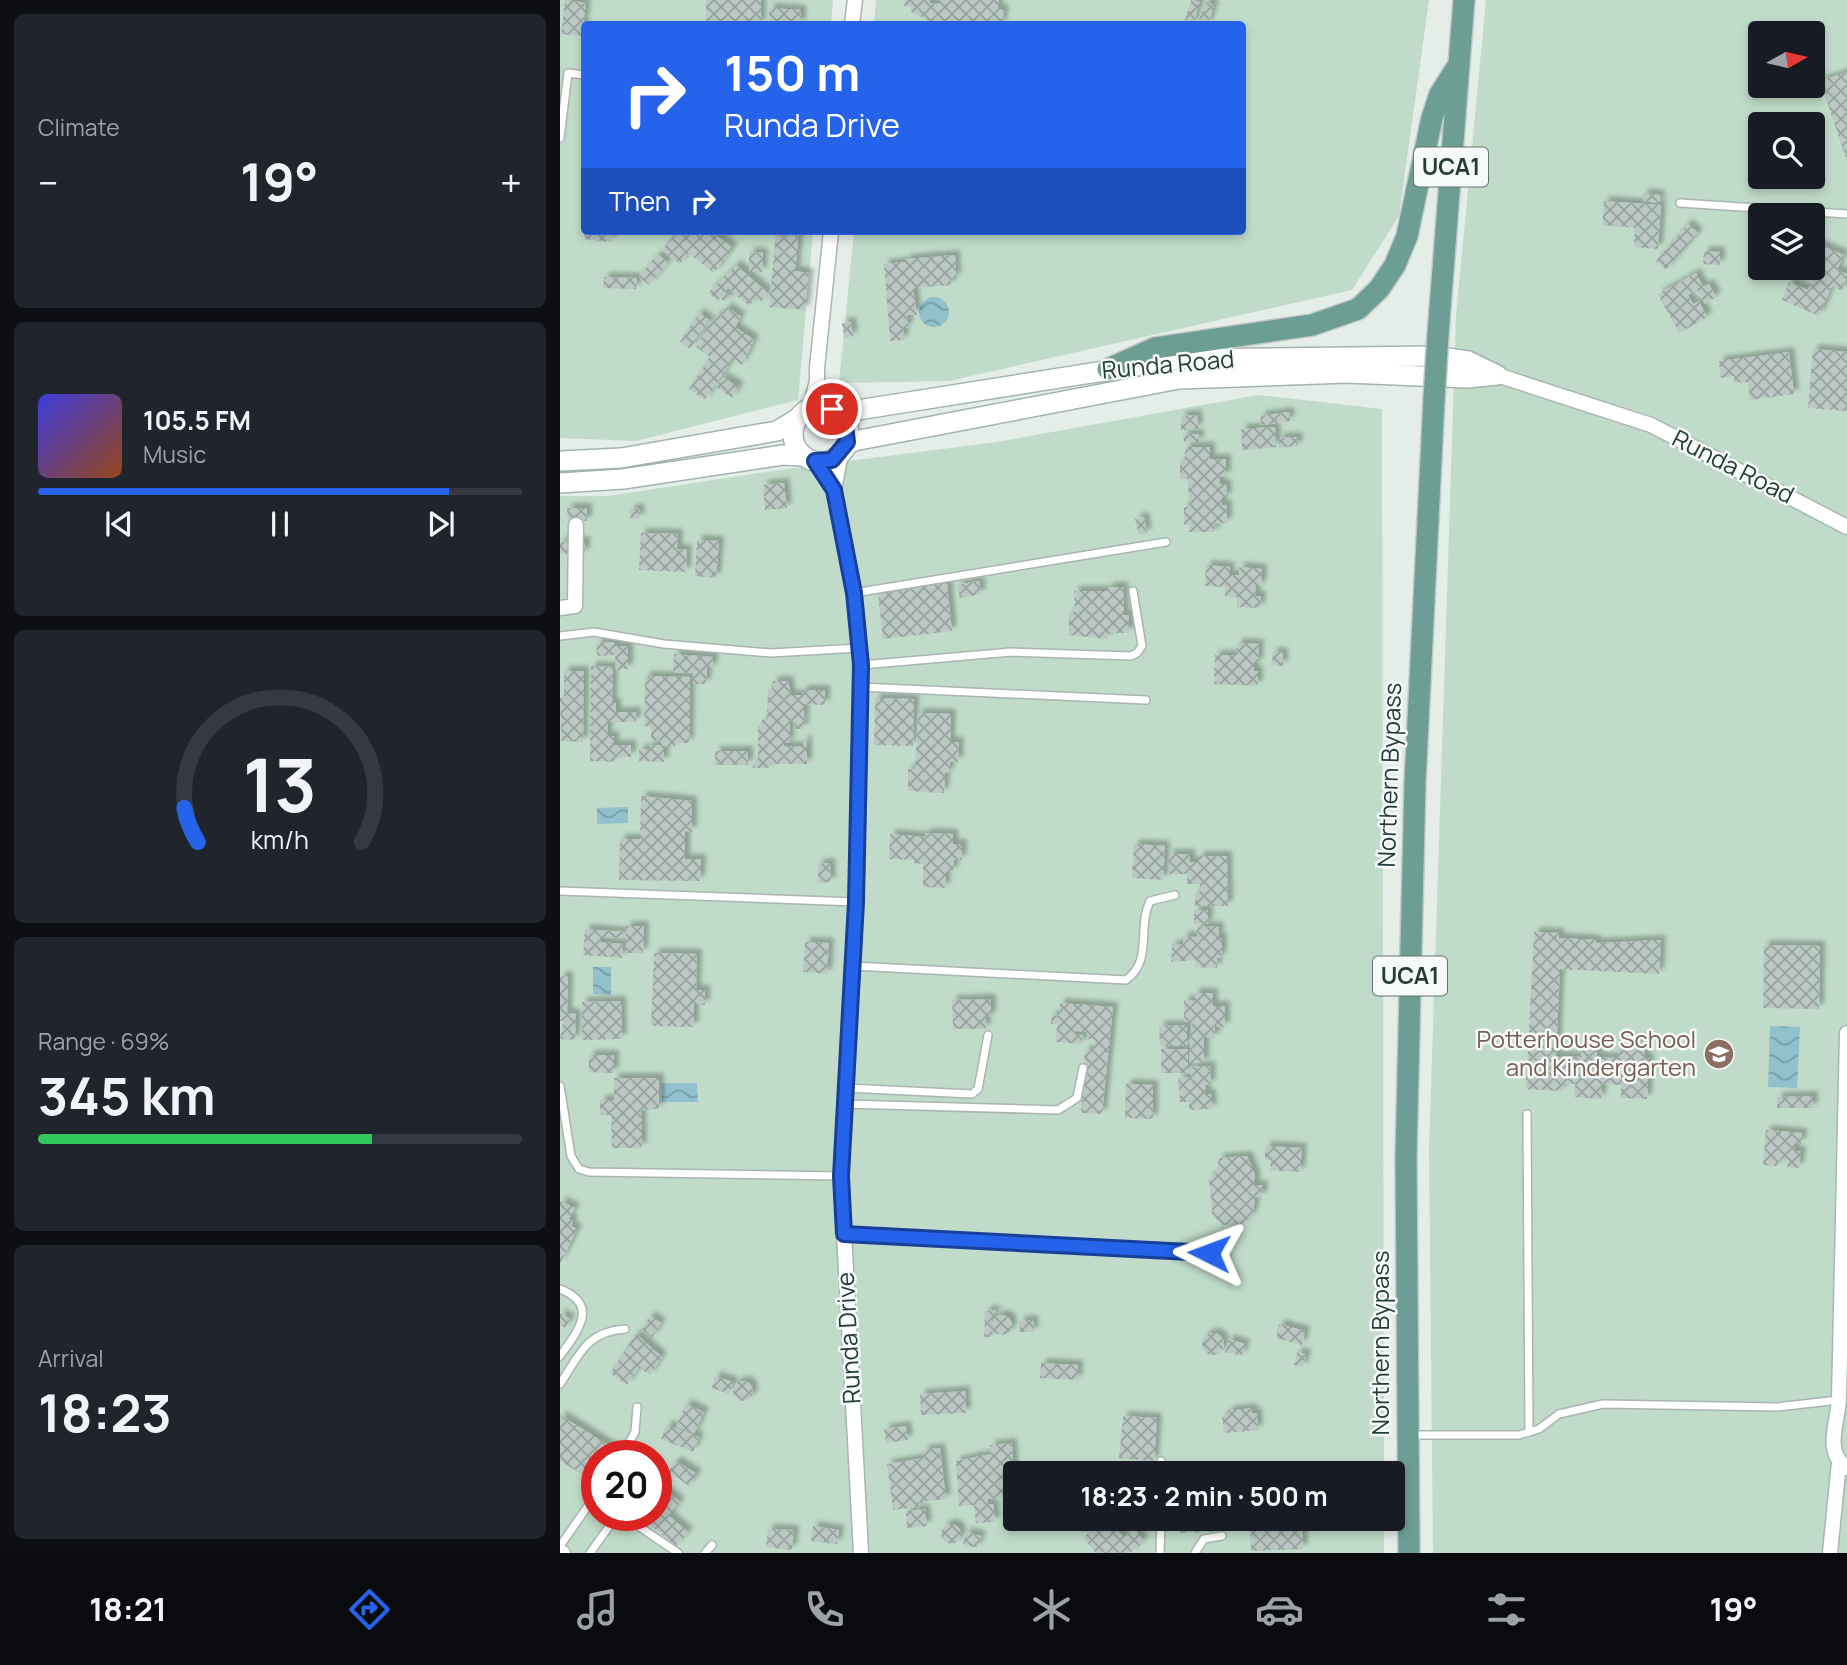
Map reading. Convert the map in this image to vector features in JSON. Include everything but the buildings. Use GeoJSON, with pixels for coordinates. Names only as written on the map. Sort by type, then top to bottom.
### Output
{"type":"FeatureCollection","features":[{"type":"Feature","properties":{"kind":"main road","name":"Northern Bypass"},"geometry":{"type":"LineString","coordinates":[[1409,1553],[1406,1157],[1415,782],[1438,334],[1464,0]]}},
{"type":"Feature","properties":{"kind":"main road"},"geometry":{"type":"LineString","coordinates":[[1108,369],[1155,348],[1312,325],[1358,309],[1379,289],[1395,265],[1407,236],[1432,118],[1440,94],[1459,64]]}},
{"type":"Feature","properties":{"kind":"street"},"geometry":{"type":"LineString","coordinates":[[852,21],[855,0]]}},
{"type":"Feature","properties":{"kind":"street"},"geometry":{"type":"LineString","coordinates":[[831,235],[817,381],[793,435],[834,490]]}},
{"type":"Feature","properties":{"kind":"street","name":"Runda Road"},"geometry":{"type":"LineString","coordinates":[[835,411],[1180,359],[1433,356],[1468,361],[1497,375],[1651,425],[1847,527]]}},
{"type":"Feature","properties":{"kind":"street","name":"Runda Road"},"geometry":{"type":"LineString","coordinates":[[843,449],[854,441],[1179,379],[1347,373],[1468,378],[1497,375]]}},
{"type":"Feature","properties":{"kind":"street","name":"Runda Drive"},"geometry":{"type":"LineString","coordinates":[[817,381],[847,426],[834,490],[854,593],[861,665],[856,902],[841,1176],[861,1553]]}},
{"type":"Feature","properties":{"kind":"street"},"geometry":{"type":"LineString","coordinates":[[560,461],[621,458],[777,431],[804,414],[835,411]]}},
{"type":"Feature","properties":{"kind":"street"},"geometry":{"type":"LineString","coordinates":[[560,483],[623,479],[783,455],[825,462],[843,449]]}},
{"type":"Feature","properties":{"kind":"street"},"geometry":{"type":"LineString","coordinates":[[560,608],[575,606],[576,525]]}},
{"type":"Feature","properties":{"kind":"street"},"geometry":{"type":"LineString","coordinates":[[1830,1553],[1843,1465],[1832,1449],[1839,1400],[1847,1033]]}},
{"type":"Feature","properties":{"kind":"lane"},"geometry":{"type":"LineString","coordinates":[[560,138],[564,73]]}},
{"type":"Feature","properties":{"kind":"lane"},"geometry":{"type":"LineString","coordinates":[[1681,202],[1847,214]]}},
{"type":"Feature","properties":{"kind":"lane"},"geometry":{"type":"LineString","coordinates":[[854,593],[1166,542]]}},
{"type":"Feature","properties":{"kind":"lane"},"geometry":{"type":"LineString","coordinates":[[861,665],[1011,652],[1131,656],[1142,646],[1133,591]]}},
{"type":"Feature","properties":{"kind":"lane"},"geometry":{"type":"LineString","coordinates":[[560,636],[594,632],[664,644],[771,653],[860,648]]}},
{"type":"Feature","properties":{"kind":"lane"},"geometry":{"type":"LineString","coordinates":[[861,687],[1146,701]]}},
{"type":"Feature","properties":{"kind":"lane"},"geometry":{"type":"LineString","coordinates":[[560,891],[856,902]]}},
{"type":"Feature","properties":{"kind":"lane"},"geometry":{"type":"LineString","coordinates":[[852,966],[1125,980],[1136,973],[1143,953],[1144,912],[1150,901],[1175,895]]}},
{"type":"Feature","properties":{"kind":"lane"},"geometry":{"type":"LineString","coordinates":[[845,1088],[972,1094],[978,1089],[988,1035]]}},
{"type":"Feature","properties":{"kind":"lane"},"geometry":{"type":"LineString","coordinates":[[844,1104],[1058,1110],[1077,1098],[1083,1068]]}},
{"type":"Feature","properties":{"kind":"lane"},"geometry":{"type":"LineString","coordinates":[[560,1086],[570,1156],[579,1169],[589,1172],[841,1176]]}},
{"type":"Feature","properties":{"kind":"lane"},"geometry":{"type":"LineString","coordinates":[[1527,1114],[1529,1432]]}},
{"type":"Feature","properties":{"kind":"lane"},"geometry":{"type":"LineString","coordinates":[[844,1234],[1209,1253]]}},
{"type":"Feature","properties":{"kind":"lane"},"geometry":{"type":"LineString","coordinates":[[560,1289],[576,1296],[581,1301],[581,1309],[580,1327],[560,1356]]}},
{"type":"Feature","properties":{"kind":"lane"},"geometry":{"type":"LineString","coordinates":[[560,1384],[588,1341],[605,1332],[625,1329]]}},
{"type":"Feature","properties":{"kind":"lane"},"geometry":{"type":"LineString","coordinates":[[1408,1434],[1519,1435],[1559,1414],[1603,1404],[1777,1407],[1839,1400]]}},
{"type":"Feature","properties":{"kind":"lane"},"geometry":{"type":"LineString","coordinates":[[631,1440],[635,1432],[637,1407]]}},
{"type":"Feature","properties":{"kind":"lane"},"geometry":{"type":"LineString","coordinates":[[590,1553],[613,1521],[625,1517],[678,1553]]}},
{"type":"Feature","properties":{"kind":"lane"},"geometry":{"type":"LineString","coordinates":[[561,1550],[581,1518]]}},
{"type":"Feature","properties":{"kind":"lane"},"geometry":{"type":"LineString","coordinates":[[1160,1553],[1161,1531]]}},
{"type":"Feature","properties":{"kind":"lane"},"geometry":{"type":"LineString","coordinates":[[1195,1553],[1204,1539],[1222,1536]]}},
{"type":"Feature","properties":{"kind":"lane"},"geometry":{"type":"LineString","coordinates":[[705,1553],[712,1545]]}},
{"type":"Feature","properties":{"kind":"green space"},"geometry":{"type":"Polygon","coordinates":[[[560,0],[833,0],[831,21],[581,21],[581,235],[813,235],[798,400],[636,441],[560,438],[560,0]]]}},
{"type":"Feature","properties":{"kind":"green space"},"geometry":{"type":"Polygon","coordinates":[[[876,0],[1429,0],[1399,216],[1352,290],[949,381],[839,383],[854,235],[1246,235],[1246,21],[874,21],[876,0]]]}},
{"type":"Feature","properties":{"kind":"green space"},"geometry":{"type":"Polygon","coordinates":[[[1486,0],[1847,0],[1847,1553],[1433,1553],[1429,1150],[1456,316],[1486,0]]]}},
{"type":"Feature","properties":{"kind":"green space"},"geometry":{"type":"Polygon","coordinates":[[[1258,395],[1382,409],[1384,1461],[1003,1461],[1003,1531],[1384,1531],[1384,1553],[560,1553],[560,496],[608,496],[786,469],[997,442],[1258,395]]]}},
{"type":"Feature","properties":{"kind":"water"},"geometry":{"type":"Polygon","coordinates":[[[934,297],[945,301],[949,312],[945,323],[934,327],[923,323],[919,312],[923,301],[934,297]]]}},
{"type":"Feature","properties":{"kind":"water"},"geometry":{"type":"Polygon","coordinates":[[[628,807],[628,823],[597,824],[597,808],[628,807]]]}},
{"type":"Feature","properties":{"kind":"water"},"geometry":{"type":"Polygon","coordinates":[[[593,967],[611,967],[611,995],[593,994],[593,967]]]}},
{"type":"Feature","properties":{"kind":"water"},"geometry":{"type":"Polygon","coordinates":[[[1770,1026],[1800,1027],[1797,1088],[1768,1087],[1770,1026]]]}},
{"type":"Feature","properties":{"kind":"water"},"geometry":{"type":"Polygon","coordinates":[[[661,1083],[697,1083],[698,1102],[662,1102],[661,1083]]]}},
{"type":"Feature","properties":{"kind":"place","name":"Potterhouse School and Kindergarten"},"geometry":{"type":"Point","coordinates":[1719,1054]}},
{"type":"Feature","properties":{"kind":"route"},"geometry":{"type":"LineString","coordinates":[[832,409],[844,419],[849,434],[847,442],[839,455],[832,460],[815,461],[834,490],[854,593],[861,665],[856,902],[841,1176],[844,1234],[1209,1253]]}}]}
